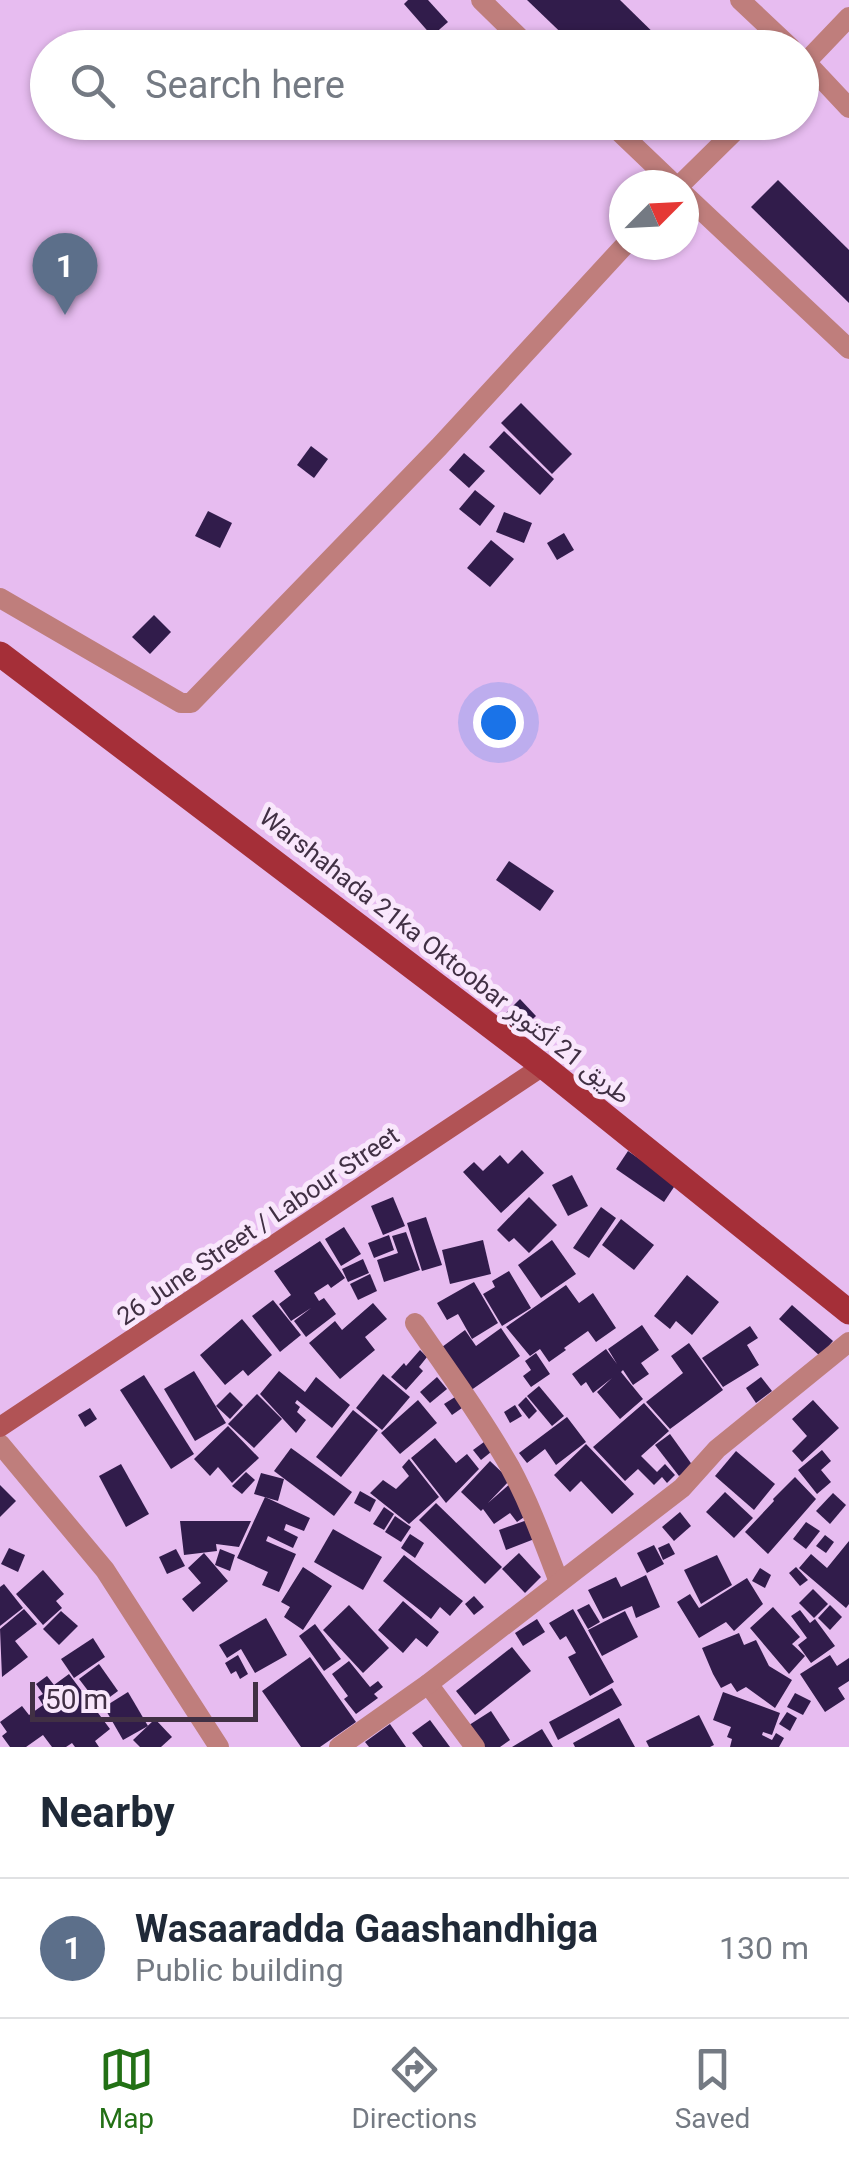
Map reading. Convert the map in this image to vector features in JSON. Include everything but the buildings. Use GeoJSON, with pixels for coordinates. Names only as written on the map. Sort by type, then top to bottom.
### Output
{"type":"FeatureCollection","features":[{"type":"Feature","properties":{"kind":"main road","name":"Warshahada 21ka Oktoobar طريق 21 أكتوبر"},"geometry":{"type":"LineString","coordinates":[[0,654],[543,1066],[849,1312]]}},
{"type":"Feature","properties":{"kind":"street"},"geometry":{"type":"LineString","coordinates":[[480,0],[511,30]]}},
{"type":"Feature","properties":{"kind":"street"},"geometry":{"type":"LineString","coordinates":[[740,0],[771,30]]}},
{"type":"Feature","properties":{"kind":"street"},"geometry":{"type":"LineString","coordinates":[[819,42],[849,17]]}},
{"type":"Feature","properties":{"kind":"street"},"geometry":{"type":"LineString","coordinates":[[819,77],[849,108]]}},
{"type":"Feature","properties":{"kind":"street"},"geometry":{"type":"LineString","coordinates":[[629,140],[662,170]]}},
{"type":"Feature","properties":{"kind":"street"},"geometry":{"type":"LineString","coordinates":[[694,170],[725,140]]}},
{"type":"Feature","properties":{"kind":"street"},"geometry":{"type":"LineString","coordinates":[[699,208],[849,349]]}},
{"type":"Feature","properties":{"kind":"street"},"geometry":{"type":"LineString","coordinates":[[0,598],[181,703],[191,703],[439,447],[611,260]]}},
{"type":"Feature","properties":{"kind":"street","name":"26 June Street / Labour Street"},"geometry":{"type":"LineString","coordinates":[[0,1427],[543,1066]]}},
{"type":"Feature","properties":{"kind":"street"},"geometry":{"type":"LineString","coordinates":[[415,1323],[511,1469],[530,1506],[559,1582]]}},
{"type":"Feature","properties":{"kind":"street"},"geometry":{"type":"LineString","coordinates":[[339,1747],[428,1684],[682,1488],[718,1449],[849,1342]]}},
{"type":"Feature","properties":{"kind":"street"},"geometry":{"type":"LineString","coordinates":[[0,1444],[105,1570],[219,1747]]}},
{"type":"Feature","properties":{"kind":"street"},"geometry":{"type":"LineString","coordinates":[[428,1684],[475,1747]]}},
{"type":"Feature","properties":{"kind":"place","name":"Wasaaradda Gaashandhiga"},"geometry":{"type":"Point","coordinates":[65,315]}}]}
